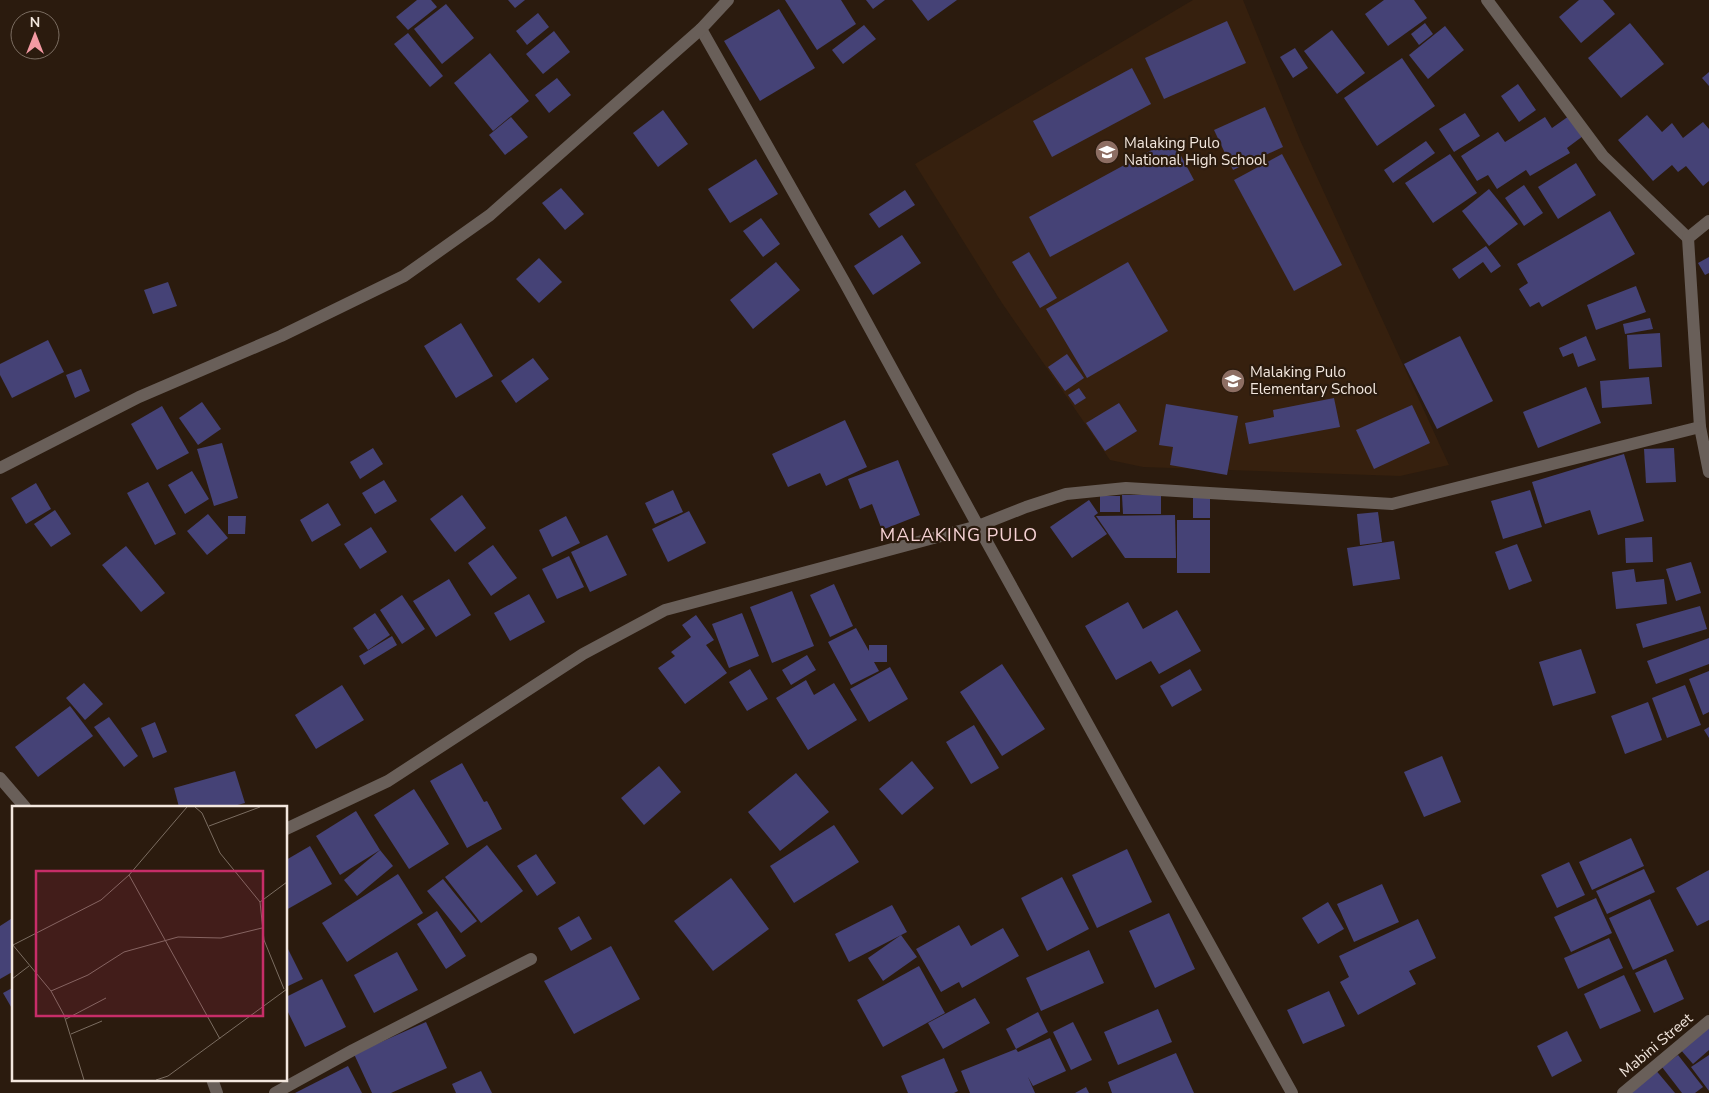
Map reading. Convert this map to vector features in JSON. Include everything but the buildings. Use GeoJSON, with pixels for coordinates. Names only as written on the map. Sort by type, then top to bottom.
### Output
{"type":"FeatureCollection","features":[{"type":"Feature","properties":{"kind":"street"},"geometry":{"type":"LineString","coordinates":[[0,468],[140,397],[281,336],[404,276],[490,215],[701,29],[728,0]]}},
{"type":"Feature","properties":{"kind":"street"},"geometry":{"type":"LineString","coordinates":[[1488,0],[1603,156],[1688,238],[1700,426],[1709,472]]}},
{"type":"Feature","properties":{"kind":"street"},"geometry":{"type":"LineString","coordinates":[[701,29],[845,283],[1292,1093]]}},
{"type":"Feature","properties":{"kind":"street"},"geometry":{"type":"LineString","coordinates":[[1688,238],[1709,221]]}},
{"type":"Feature","properties":{"kind":"street"},"geometry":{"type":"LineString","coordinates":[[288,828],[388,781],[583,654],[665,610],[978,526],[1066,494],[1126,488],[1392,504],[1700,426]]}},
{"type":"Feature","properties":{"kind":"street"},"geometry":{"type":"LineString","coordinates":[[0,778],[23,806]]}},
{"type":"Feature","properties":{"kind":"street"},"geometry":{"type":"LineString","coordinates":[[275,1093],[353,1050],[531,959]]}},
{"type":"Feature","properties":{"kind":"street","name":"Mabini Street"},"geometry":{"type":"LineString","coordinates":[[1623,1093],[1709,1021]]}},
{"type":"Feature","properties":{"kind":"street"},"geometry":{"type":"LineString","coordinates":[[212,1080],[217,1093]]}},
{"type":"Feature","properties":{"kind":"shaded area","name":"Malaking Pulo Elementary School"},"geometry":{"type":"Polygon","coordinates":[[[1193,0],[1243,0],[1300,140],[1449,465],[1400,476],[1143,467],[1110,460],[1002,303],[915,164],[1193,0]]]}},
{"type":"Feature","properties":{"kind":"place","name":"Malaking Pulo National High School"},"geometry":{"type":"Point","coordinates":[1107,152]}},
{"type":"Feature","properties":{"kind":"place","name":"Malaking Pulo Elementary School"},"geometry":{"type":"Point","coordinates":[1233,381]}},
{"type":"Feature","properties":{"kind":"district","name":"MALAKING PULO"},"geometry":{"type":"Point","coordinates":[959,535]}}]}
